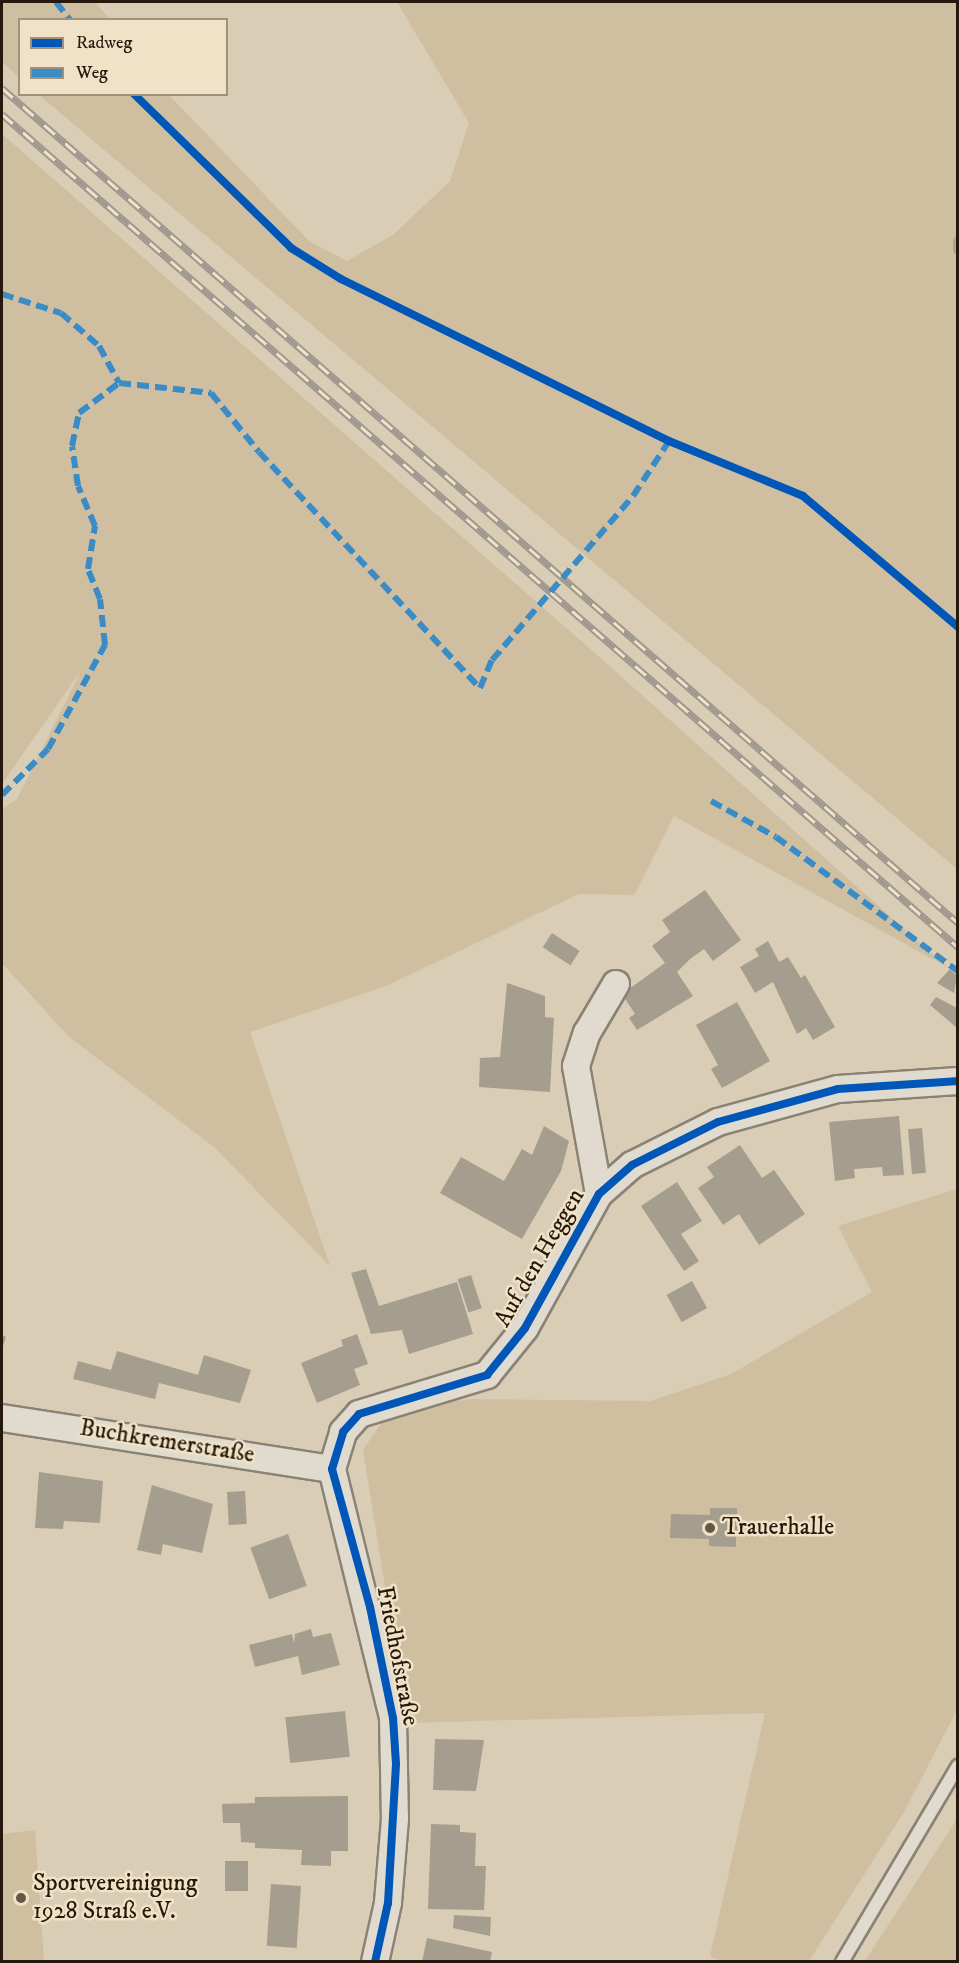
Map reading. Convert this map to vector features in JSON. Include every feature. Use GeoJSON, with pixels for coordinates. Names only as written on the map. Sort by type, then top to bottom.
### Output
{"type":"FeatureCollection","features":[{"type":"Feature","properties":{"kind":"street","name":"Auf den Heggen"},"geometry":{"type":"LineString","coordinates":[[599,1194],[576,1066],[587,1033],[616,984]]}},
{"type":"Feature","properties":{"kind":"street","name":"Auf den Heggen"},"geometry":{"type":"LineString","coordinates":[[332,1469],[343,1432],[358,1414],[465,1385],[493,1369],[525,1328],[599,1194],[632,1165],[718,1122],[838,1089],[957,1082]]}},
{"type":"Feature","properties":{"kind":"street","name":"Buchkremerstraße"},"geometry":{"type":"LineString","coordinates":[[2,1418],[332,1469]]}},
{"type":"Feature","properties":{"kind":"street","name":"Friedhofstraße"},"geometry":{"type":"LineString","coordinates":[[332,1469],[393,1718],[395,1819],[387,1903],[375,1962]]}},
{"type":"Feature","properties":{"kind":"lane"},"geometry":{"type":"LineString","coordinates":[[842,1962],[957,1766]]}},
{"type":"Feature","properties":{"kind":"shaded area"},"geometry":{"type":"Polygon","coordinates":[[[2,2],[95,2],[109,18],[18,18],[18,76],[2,62],[2,2]]]}},
{"type":"Feature","properties":{"kind":"shaded area"},"geometry":{"type":"Polygon","coordinates":[[[397,2],[957,2],[957,869],[40,96],[170,96],[309,241],[347,261],[393,235],[450,181],[469,123],[397,2]]]}},
{"type":"Feature","properties":{"kind":"shaded area"},"geometry":{"type":"Polygon","coordinates":[[[2,134],[588,647],[947,967],[674,816],[634,895],[579,894],[386,986],[250,1032],[330,1266],[214,1147],[68,1036],[2,963],[2,809],[17,799],[82,669],[2,784],[2,134]]]}},
{"type":"Feature","properties":{"kind":"shaded area"},"geometry":{"type":"Polygon","coordinates":[[[957,1189],[957,1710],[904,1812],[809,1961],[721,1961],[710,1956],[765,1713],[407,1723],[363,1450],[385,1418],[416,1405],[473,1399],[650,1401],[731,1374],[872,1292],[838,1226],[957,1189]]]}},
{"type":"Feature","properties":{"kind":"shaded area"},"geometry":{"type":"Polygon","coordinates":[[[957,1819],[957,1961],[865,1961],[957,1819]]]}},
{"type":"Feature","properties":{"kind":"shaded area","name":"Sportvereinigung 1928 Straß e.V."},"geometry":{"type":"Polygon","coordinates":[[[35,1830],[44,1961],[2,1961],[2,1834],[35,1830]]]}},
{"type":"Feature","properties":{"kind":"building"},"geometry":{"type":"Polygon","coordinates":[[[705,890],[741,940],[713,961],[704,949],[690,959],[677,972],[693,996],[637,1030],[629,1018],[635,1014],[622,994],[665,963],[652,946],[670,932],[662,920],[705,890]]]}},
{"type":"Feature","properties":{"kind":"building"},"geometry":{"type":"Polygon","coordinates":[[[552,933],[580,951],[570,965],[543,947],[552,933]]]}},
{"type":"Feature","properties":{"kind":"building"},"geometry":{"type":"Polygon","coordinates":[[[768,941],[779,962],[788,957],[801,978],[805,975],[835,1027],[813,1040],[806,1028],[797,1034],[773,982],[755,993],[740,967],[759,956],[755,949],[768,941]]]}},
{"type":"Feature","properties":{"kind":"building"},"geometry":{"type":"Polygon","coordinates":[[[950,969],[957,976],[954,993],[937,983],[950,969]]]}},
{"type":"Feature","properties":{"kind":"building"},"geometry":{"type":"Polygon","coordinates":[[[507,983],[545,996],[545,1017],[554,1018],[550,1092],[479,1087],[480,1058],[500,1057],[507,983]]]}},
{"type":"Feature","properties":{"kind":"building"},"geometry":{"type":"Polygon","coordinates":[[[936,997],[957,1008],[957,1028],[930,1005],[936,997]]]}},
{"type":"Feature","properties":{"kind":"building"},"geometry":{"type":"Polygon","coordinates":[[[737,1002],[770,1061],[722,1088],[711,1069],[718,1065],[696,1025],[737,1002]]]}},
{"type":"Feature","properties":{"kind":"building"},"geometry":{"type":"Polygon","coordinates":[[[899,1116],[904,1175],[883,1176],[882,1167],[854,1169],[855,1178],[835,1181],[829,1122],[899,1116]]]}},
{"type":"Feature","properties":{"kind":"building"},"geometry":{"type":"Polygon","coordinates":[[[544,1126],[569,1141],[561,1171],[522,1239],[440,1193],[461,1157],[504,1181],[522,1149],[532,1155],[544,1126]]]}},
{"type":"Feature","properties":{"kind":"building"},"geometry":{"type":"Polygon","coordinates":[[[922,1128],[926,1173],[912,1174],[908,1129],[922,1128]]]}},
{"type":"Feature","properties":{"kind":"building"},"geometry":{"type":"Polygon","coordinates":[[[740,1145],[762,1178],[774,1170],[805,1214],[759,1245],[739,1214],[723,1225],[698,1188],[714,1177],[707,1167],[740,1145]]]}},
{"type":"Feature","properties":{"kind":"building"},"geometry":{"type":"Polygon","coordinates":[[[677,1182],[702,1221],[681,1234],[699,1261],[684,1271],[641,1206],[677,1182]]]}},
{"type":"Feature","properties":{"kind":"building"},"geometry":{"type":"Polygon","coordinates":[[[366,1269],[379,1306],[457,1282],[473,1334],[409,1354],[402,1330],[371,1334],[351,1273],[366,1269]]]}},
{"type":"Feature","properties":{"kind":"building"},"geometry":{"type":"Polygon","coordinates":[[[471,1275],[482,1308],[469,1313],[458,1279],[471,1275]]]}},
{"type":"Feature","properties":{"kind":"building"},"geometry":{"type":"Polygon","coordinates":[[[692,1281],[707,1308],[682,1322],[667,1295],[692,1281]]]}},
{"type":"Feature","properties":{"kind":"building"},"geometry":{"type":"Polygon","coordinates":[[[357,1334],[368,1364],[354,1369],[360,1385],[317,1403],[301,1363],[343,1346],[341,1340],[357,1334]]]}},
{"type":"Feature","properties":{"kind":"building"},"geometry":{"type":"Polygon","coordinates":[[[2,1335],[6,1337],[2,1349],[2,1335]]]}},
{"type":"Feature","properties":{"kind":"building"},"geometry":{"type":"Polygon","coordinates":[[[117,1351],[198,1375],[204,1355],[251,1370],[240,1403],[159,1383],[155,1399],[73,1379],[78,1361],[111,1370],[117,1351]]]}},
{"type":"Feature","properties":{"kind":"building"},"geometry":{"type":"Polygon","coordinates":[[[39,1472],[103,1481],[100,1523],[64,1521],[63,1529],[35,1528],[39,1472]]]}},
{"type":"Feature","properties":{"kind":"building"},"geometry":{"type":"Polygon","coordinates":[[[152,1485],[213,1504],[202,1553],[163,1544],[161,1555],[137,1550],[152,1485]]]}},
{"type":"Feature","properties":{"kind":"building"},"geometry":{"type":"Polygon","coordinates":[[[245,1491],[247,1524],[229,1525],[227,1492],[245,1491]]]}},
{"type":"Feature","properties":{"kind":"building","name":"Trauerhalle"},"geometry":{"type":"Polygon","coordinates":[[[710,1508],[737,1508],[737,1521],[749,1521],[748,1535],[736,1535],[736,1547],[709,1546],[709,1539],[670,1538],[671,1514],[710,1515],[710,1508]]]}},
{"type":"Feature","properties":{"kind":"building"},"geometry":{"type":"Polygon","coordinates":[[[288,1534],[307,1586],[269,1599],[250,1548],[288,1534]]]}},
{"type":"Feature","properties":{"kind":"building"},"geometry":{"type":"Polygon","coordinates":[[[311,1629],[313,1637],[331,1633],[340,1665],[302,1675],[298,1656],[255,1667],[249,1645],[292,1634],[294,1643],[295,1634],[311,1629]]]}},
{"type":"Feature","properties":{"kind":"building"},"geometry":{"type":"Polygon","coordinates":[[[345,1711],[350,1757],[290,1763],[285,1717],[345,1711]]]}},
{"type":"Feature","properties":{"kind":"building"},"geometry":{"type":"Polygon","coordinates":[[[435,1739],[484,1740],[476,1791],[433,1790],[435,1739]]]}},
{"type":"Feature","properties":{"kind":"building"},"geometry":{"type":"Polygon","coordinates":[[[348,1796],[348,1851],[331,1851],[331,1866],[301,1865],[302,1850],[255,1848],[255,1843],[241,1842],[240,1823],[223,1823],[222,1804],[255,1803],[255,1797],[348,1796]]]}},
{"type":"Feature","properties":{"kind":"building"},"geometry":{"type":"Polygon","coordinates":[[[431,1824],[460,1825],[460,1832],[476,1833],[475,1866],[486,1866],[484,1910],[428,1909],[431,1824]]]}},
{"type":"Feature","properties":{"kind":"building"},"geometry":{"type":"Polygon","coordinates":[[[225,1861],[248,1861],[248,1891],[225,1891],[225,1861]]]}},
{"type":"Feature","properties":{"kind":"building"},"geometry":{"type":"Polygon","coordinates":[[[271,1884],[301,1886],[297,1948],[267,1946],[271,1884]]]}},
{"type":"Feature","properties":{"kind":"building"},"geometry":{"type":"Polygon","coordinates":[[[454,1915],[491,1917],[490,1936],[453,1928],[454,1915]]]}},
{"type":"Feature","properties":{"kind":"building"},"geometry":{"type":"Polygon","coordinates":[[[427,1938],[492,1952],[490,1962],[422,1962],[427,1938]]]}},
{"type":"Feature","properties":{"kind":"waterway"},"geometry":{"type":"LineString","coordinates":[[958,241],[958,250]]}},
{"type":"Feature","properties":{"kind":"railway"},"geometry":{"type":"LineString","coordinates":[[2,88],[958,923]]}},
{"type":"Feature","properties":{"kind":"railway"},"geometry":{"type":"LineString","coordinates":[[2,114],[958,947]]}},
{"type":"Feature","properties":{"kind":"marked path"},"geometry":{"type":"LineString","coordinates":[[56,2],[68,18]]}},
{"type":"Feature","properties":{"kind":"marked path"},"geometry":{"type":"LineString","coordinates":[[2,294],[61,313],[99,346],[119,383]]}},
{"type":"Feature","properties":{"kind":"marked path"},"geometry":{"type":"LineString","coordinates":[[2,795],[48,749],[105,645],[100,599],[88,569],[95,526],[78,486],[72,446],[79,413],[119,383],[211,393],[259,452],[480,688],[492,660],[633,496],[669,441]]}},
{"type":"Feature","properties":{"kind":"marked path"},"geometry":{"type":"LineString","coordinates":[[711,801],[776,837],[958,971]]}},
{"type":"Feature","properties":{"kind":"cycle path"},"geometry":{"type":"LineString","coordinates":[[136,96],[291,248],[341,279],[669,441],[803,496],[958,627]]}},
{"type":"Feature","properties":{"kind":"cycle path"},"geometry":{"type":"LineString","coordinates":[[375,1962],[388,1903],[396,1764],[393,1718],[370,1607],[332,1469],[343,1432],[359,1414],[487,1375],[525,1328],[599,1194],[632,1165],[718,1122],[838,1089],[958,1081]]}},
{"type":"Feature","properties":{"kind":"place","name":"Trauerhalle"},"geometry":{"type":"Point","coordinates":[710,1528]}},
{"type":"Feature","properties":{"kind":"place","name":"Sportvereinigung 1928 Straß e.V."},"geometry":{"type":"Point","coordinates":[21,1898]}}]}
